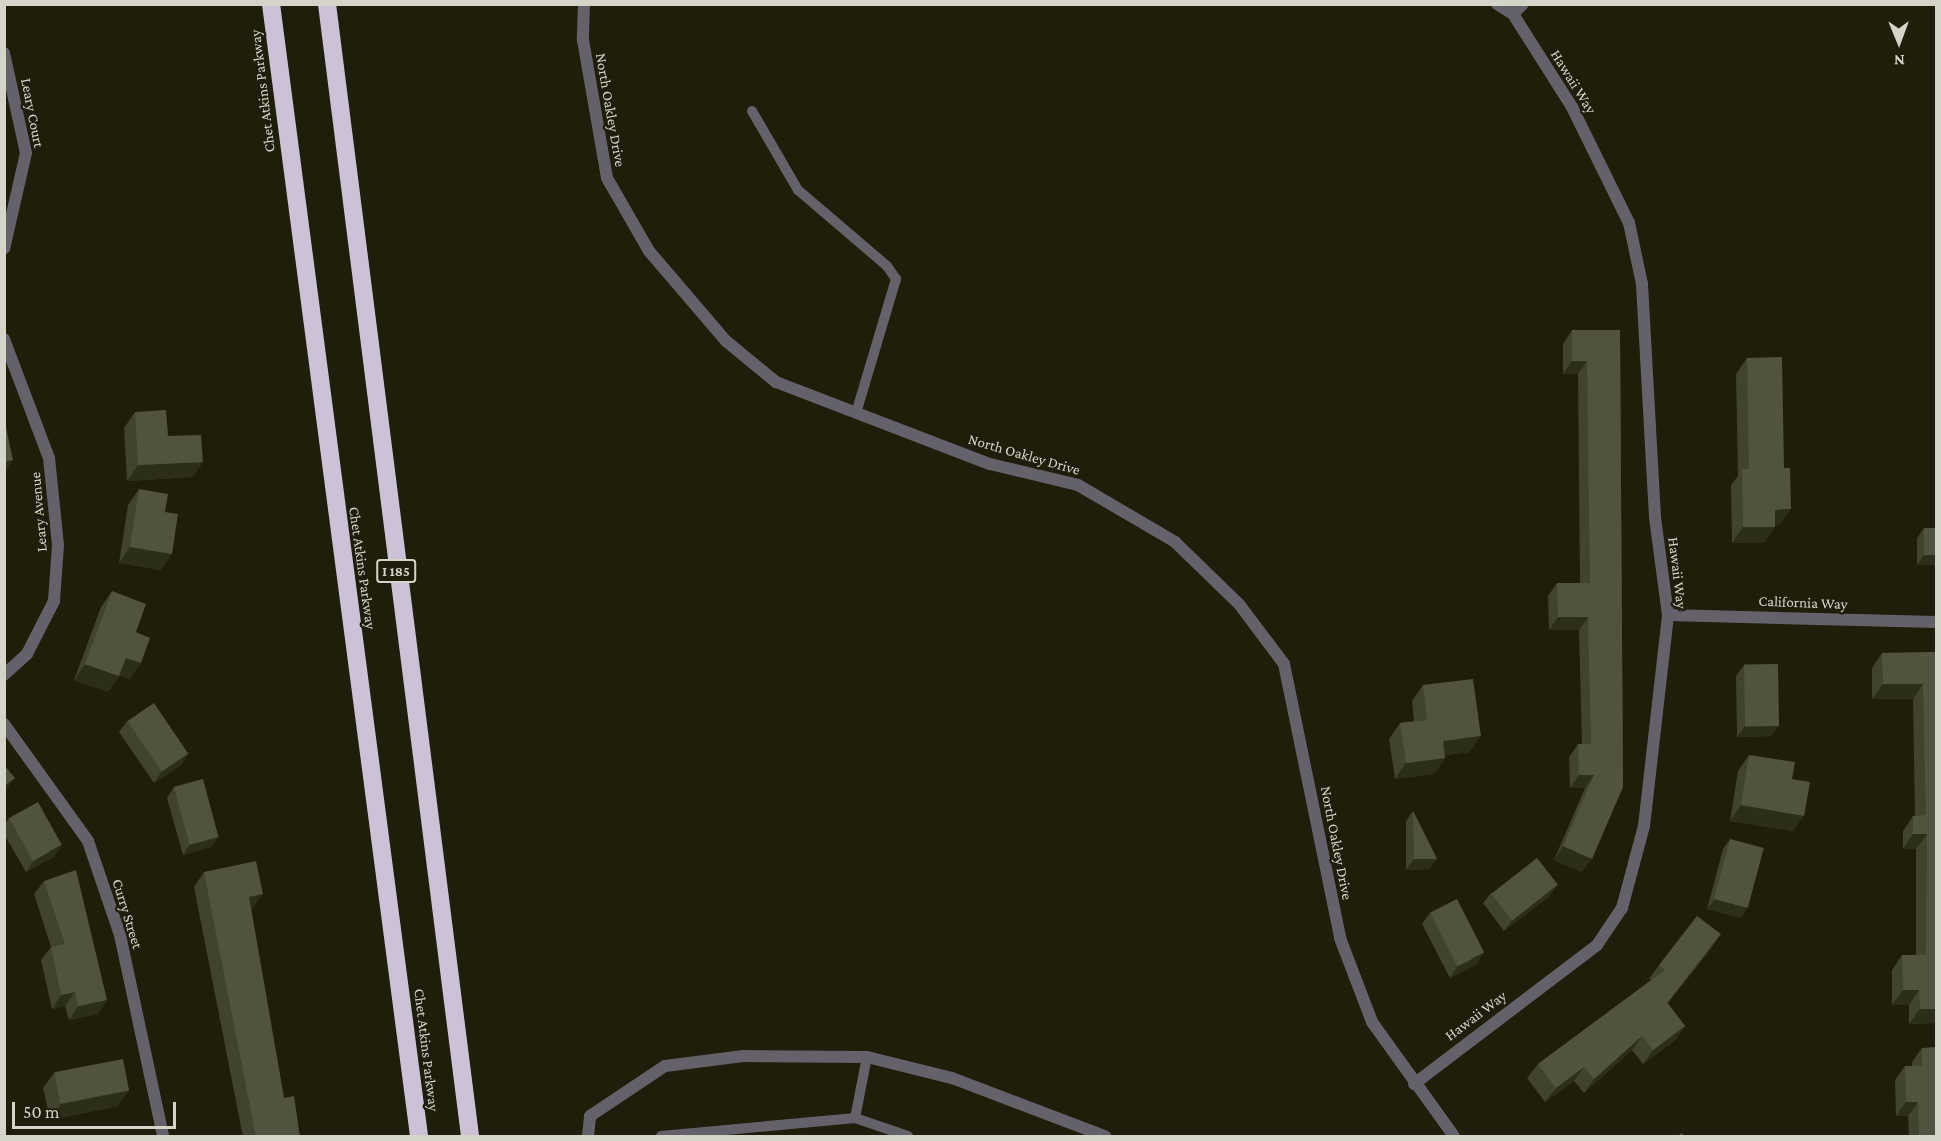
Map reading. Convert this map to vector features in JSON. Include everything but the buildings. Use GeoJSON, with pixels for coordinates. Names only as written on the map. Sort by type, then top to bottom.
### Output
{"type":"FeatureCollection","features":[{"type":"Feature","properties":{"kind":"highway","name":"Chet Atkins Parkway"},"geometry":{"type":"LineString","coordinates":[[271,4],[419,1137]]}},
{"type":"Feature","properties":{"kind":"highway","name":"I 185"},"geometry":{"type":"LineString","coordinates":[[327,4],[470,1137]]}},
{"type":"Feature","properties":{"kind":"street","name":"North Oakley Drive"},"geometry":{"type":"LineString","coordinates":[[584,4],[584,40],[607,178],[649,251],[726,341],[776,382],[990,464],[1078,485],[1175,542],[1239,604],[1284,664],[1340,939],[1372,1022],[1454,1137]]}},
{"type":"Feature","properties":{"kind":"street","name":"Hawaii Way"},"geometry":{"type":"LineString","coordinates":[[1414,1084],[1597,945],[1622,909],[1644,826],[1668,615],[1655,517],[1641,284],[1629,223],[1611,177],[1513,14],[1497,4]]}},
{"type":"Feature","properties":{"kind":"street"},"geometry":{"type":"LineString","coordinates":[[1513,14],[1523,4]]}},
{"type":"Feature","properties":{"kind":"street","name":"Leary Court"},"geometry":{"type":"LineString","coordinates":[[4,53],[26,153],[4,249]]}},
{"type":"Feature","properties":{"kind":"street","name":"Leary Avenue"},"geometry":{"type":"LineString","coordinates":[[4,339],[49,458],[58,545],[54,601],[27,654],[4,675]]}},
{"type":"Feature","properties":{"kind":"street","name":"California Way"},"geometry":{"type":"LineString","coordinates":[[1668,615],[1936,622]]}},
{"type":"Feature","properties":{"kind":"street","name":"Curry Street"},"geometry":{"type":"LineString","coordinates":[[4,724],[88,841],[120,935],[163,1137]]}},
{"type":"Feature","properties":{"kind":"street"},"geometry":{"type":"LineString","coordinates":[[588,1137],[590,1116],[665,1065],[743,1056],[867,1057],[952,1078],[1105,1137]]}},
{"type":"Feature","properties":{"kind":"lane"},"geometry":{"type":"LineString","coordinates":[[752,111],[798,190],[887,266],[896,279],[856,413]]}},
{"type":"Feature","properties":{"kind":"lane"},"geometry":{"type":"LineString","coordinates":[[855,1118],[867,1057]]}},
{"type":"Feature","properties":{"kind":"lane"},"geometry":{"type":"LineString","coordinates":[[661,1137],[855,1118],[908,1137]]}}]}
